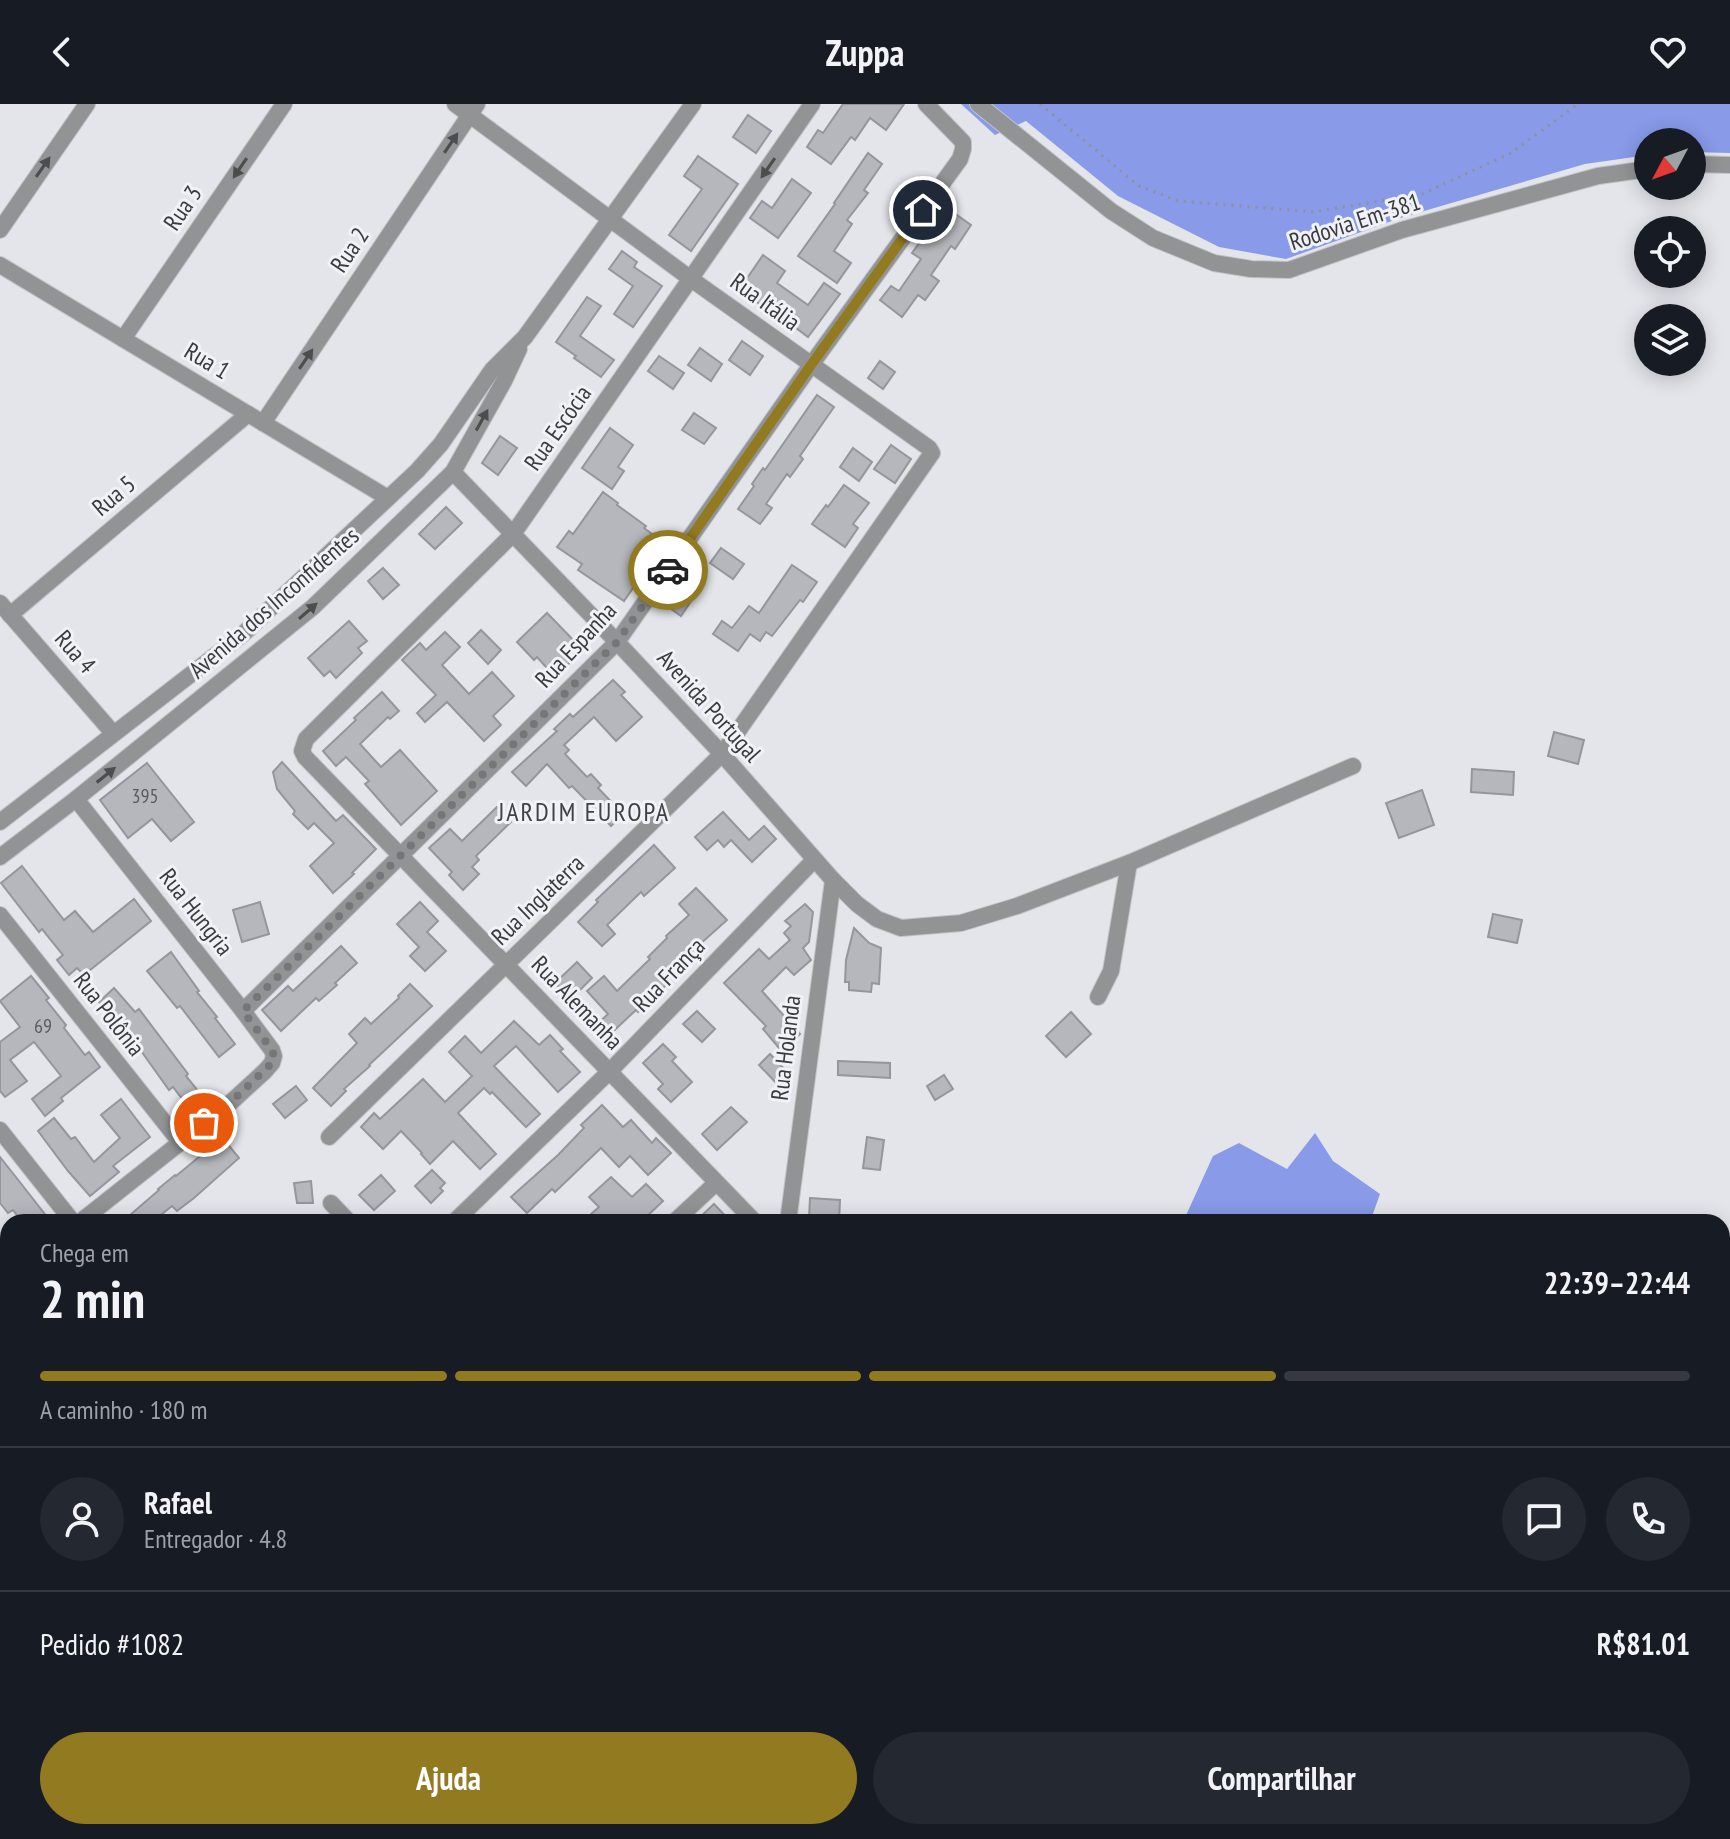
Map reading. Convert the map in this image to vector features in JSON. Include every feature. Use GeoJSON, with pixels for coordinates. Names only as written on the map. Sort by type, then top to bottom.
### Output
{"type":"FeatureCollection","features":[{"type":"Feature","properties":{"kind":"street"},"geometry":{"type":"LineString","coordinates":[[0,230],[87,104]]}},
{"type":"Feature","properties":{"kind":"street","name":"Rua 3"},"geometry":{"type":"LineString","coordinates":[[123,339],[284,104]]}},
{"type":"Feature","properties":{"kind":"street","name":"Rua Itália"},"geometry":{"type":"LineString","coordinates":[[455,104],[473,109],[610,219],[932,451]]}},
{"type":"Feature","properties":{"kind":"street","name":"Avenida dos Inconfidentes"},"geometry":{"type":"LineString","coordinates":[[0,822],[243,634],[417,471],[441,444],[492,370],[525,337],[693,104]]}},
{"type":"Feature","properties":{"kind":"street","name":"Rua Escócia"},"geometry":{"type":"LineString","coordinates":[[303,746],[306,739],[513,534],[812,104]]}},
{"type":"Feature","properties":{"kind":"street","name":"Rua Espanha"},"geometry":{"type":"LineString","coordinates":[[243,1011],[617,642],[960,159],[963,142],[926,104]]}},
{"type":"Feature","properties":{"kind":"street","name":"Rodovia Em-381"},"geometry":{"type":"LineString","coordinates":[[978,104],[1111,211],[1153,238],[1214,263],[1251,269],[1289,270],[1417,226],[1598,176],[1634,171]]}},
{"type":"Feature","properties":{"kind":"street","name":"Rua 2"},"geometry":{"type":"LineString","coordinates":[[263,423],[473,109]]}},
{"type":"Feature","properties":{"kind":"street"},"geometry":{"type":"LineString","coordinates":[[1706,164],[1730,165]]}},
{"type":"Feature","properties":{"kind":"street","name":"Rua 1"},"geometry":{"type":"LineString","coordinates":[[0,265],[388,498]]}},
{"type":"Feature","properties":{"kind":"street","name":"Avenida dos Inconfidentes"},"geometry":{"type":"LineString","coordinates":[[0,857],[313,607],[453,472],[525,337]]}},
{"type":"Feature","properties":{"kind":"street","name":"Rua 5"},"geometry":{"type":"LineString","coordinates":[[5,609],[248,414]]}},
{"type":"Feature","properties":{"kind":"street","name":"Rua Inglaterra"},"geometry":{"type":"LineString","coordinates":[[329,1137],[722,754],[932,451]]}},
{"type":"Feature","properties":{"kind":"street","name":"Avenida Portugal"},"geometry":{"type":"LineString","coordinates":[[453,472],[722,754],[814,860],[857,904],[877,919],[901,928],[961,923],[1017,906],[1129,863]]}},
{"type":"Feature","properties":{"kind":"street","name":"Rua 4"},"geometry":{"type":"LineString","coordinates":[[5,609],[113,733]]}},
{"type":"Feature","properties":{"kind":"street","name":"Rua Alemanha"},"geometry":{"type":"LineString","coordinates":[[303,746],[305,757],[747,1214]]}},
{"type":"Feature","properties":{"kind":"street"},"geometry":{"type":"LineString","coordinates":[[1098,997],[1111,971],[1129,863],[1353,766]]}},
{"type":"Feature","properties":{"kind":"street","name":"Rua Hungria"},"geometry":{"type":"LineString","coordinates":[[76,799],[243,1011],[274,1056],[265,1071],[229,1104],[180,1142]]}},
{"type":"Feature","properties":{"kind":"street","name":"Rua França"},"geometry":{"type":"LineString","coordinates":[[462,1214],[609,1072],[814,860]]}},
{"type":"Feature","properties":{"kind":"street","name":"Rua Holanda"},"geometry":{"type":"LineString","coordinates":[[789,1214],[833,880]]}},
{"type":"Feature","properties":{"kind":"street","name":"Rua Polônia"},"geometry":{"type":"LineString","coordinates":[[0,915],[180,1142]]}},
{"type":"Feature","properties":{"kind":"street"},"geometry":{"type":"LineString","coordinates":[[0,1130],[67,1214]]}},
{"type":"Feature","properties":{"kind":"street"},"geometry":{"type":"LineString","coordinates":[[90,1214],[180,1142]]}},
{"type":"Feature","properties":{"kind":"street"},"geometry":{"type":"LineString","coordinates":[[683,1214],[716,1183]]}},
{"type":"Feature","properties":{"kind":"street"},"geometry":{"type":"LineString","coordinates":[[331,1203],[341,1214]]}},
{"type":"Feature","properties":{"kind":"path"},"geometry":{"type":"LineString","coordinates":[[1040,104],[1139,186],[1178,201],[1313,212],[1422,194],[1511,153],[1578,104]]}},
{"type":"Feature","properties":{"kind":"shaded area"},"geometry":{"type":"Polygon","coordinates":[[[961,104],[1730,104],[1730,153],[1706,152],[1706,128],[1634,128],[1634,157],[1585,164],[1400,218],[1286,259],[1219,247],[1118,196],[1026,121],[995,135],[961,104]]]}},
{"type":"Feature","properties":{"kind":"shaded area"},"geometry":{"type":"Polygon","coordinates":[[[1315,1133],[1333,1161],[1380,1194],[1373,1214],[1187,1214],[1213,1156],[1239,1143],[1287,1169],[1315,1133]]]}},
{"type":"Feature","properties":{"kind":"building"},"geometry":{"type":"Polygon","coordinates":[[[843,104],[904,104],[886,130],[870,118],[855,140],[851,137],[831,164],[807,147],[818,130],[823,133],[843,104]]]}},
{"type":"Feature","properties":{"kind":"building"},"geometry":{"type":"Polygon","coordinates":[[[748,115],[771,131],[756,153],[733,137],[748,115]]]}},
{"type":"Feature","properties":{"kind":"building"},"geometry":{"type":"Polygon","coordinates":[[[868,153],[882,164],[864,190],[868,193],[847,220],[852,224],[834,251],[851,263],[837,283],[798,256],[868,153]]]}},
{"type":"Feature","properties":{"kind":"building"},"geometry":{"type":"Polygon","coordinates":[[[698,156],[738,184],[691,251],[669,235],[702,189],[684,176],[698,156]]]}},
{"type":"Feature","properties":{"kind":"building"},"geometry":{"type":"Polygon","coordinates":[[[792,179],[811,193],[778,238],[750,218],[762,201],[772,208],[792,179]]]}},
{"type":"Feature","properties":{"kind":"building"},"geometry":{"type":"Polygon","coordinates":[[[947,208],[971,225],[955,249],[951,246],[931,275],[939,281],[925,300],[918,295],[902,317],[880,300],[891,286],[899,291],[921,259],[912,253],[947,208]]]}},
{"type":"Feature","properties":{"kind":"building"},"geometry":{"type":"Polygon","coordinates":[[[622,251],[637,262],[634,267],[662,286],[633,327],[614,314],[633,286],[609,269],[622,251]]]}},
{"type":"Feature","properties":{"kind":"building"},"geometry":{"type":"Polygon","coordinates":[[[763,255],[785,271],[777,283],[808,305],[824,283],[840,294],[808,337],[763,303],[761,305],[739,290],[763,255]]]}},
{"type":"Feature","properties":{"kind":"building"},"geometry":{"type":"Polygon","coordinates":[[[587,297],[601,306],[580,336],[614,360],[601,377],[556,342],[587,297]]]}},
{"type":"Feature","properties":{"kind":"building"},"geometry":{"type":"Polygon","coordinates":[[[742,341],[763,356],[750,375],[729,360],[742,341]]]}},
{"type":"Feature","properties":{"kind":"building"},"geometry":{"type":"Polygon","coordinates":[[[700,348],[722,364],[711,381],[688,365],[700,348]]]}},
{"type":"Feature","properties":{"kind":"building"},"geometry":{"type":"Polygon","coordinates":[[[659,356],[684,373],[673,389],[648,371],[659,356]]]}},
{"type":"Feature","properties":{"kind":"building"},"geometry":{"type":"Polygon","coordinates":[[[880,361],[895,372],[883,389],[868,378],[880,361]]]}},
{"type":"Feature","properties":{"kind":"building"},"geometry":{"type":"Polygon","coordinates":[[[817,395],[834,407],[800,456],[803,459],[790,477],[787,474],[766,504],[772,508],[760,524],[738,509],[763,468],[765,470],[817,395]]]}},
{"type":"Feature","properties":{"kind":"building"},"geometry":{"type":"Polygon","coordinates":[[[694,413],[716,428],[704,444],[682,430],[694,413]]]}},
{"type":"Feature","properties":{"kind":"building"},"geometry":{"type":"Polygon","coordinates":[[[610,428],[633,445],[618,467],[624,471],[612,489],[582,468],[610,428]]]}},
{"type":"Feature","properties":{"kind":"building"},"geometry":{"type":"Polygon","coordinates":[[[500,436],[517,448],[498,475],[482,463],[500,436]]]}},
{"type":"Feature","properties":{"kind":"building"},"geometry":{"type":"Polygon","coordinates":[[[891,445],[911,459],[895,483],[874,469],[891,445]]]}},
{"type":"Feature","properties":{"kind":"building"},"geometry":{"type":"Polygon","coordinates":[[[853,448],[872,462],[859,481],[840,467],[853,448]]]}},
{"type":"Feature","properties":{"kind":"building"},"geometry":{"type":"Polygon","coordinates":[[[844,485],[869,503],[853,524],[858,528],[845,547],[812,524],[844,485]]]}},
{"type":"Feature","properties":{"kind":"building"},"geometry":{"type":"Polygon","coordinates":[[[603,492],[664,543],[624,601],[578,570],[582,564],[557,547],[569,531],[573,534],[603,492]]]}},
{"type":"Feature","properties":{"kind":"building"},"geometry":{"type":"Polygon","coordinates":[[[446,507],[462,523],[435,549],[419,534],[446,507]]]}},
{"type":"Feature","properties":{"kind":"building"},"geometry":{"type":"Polygon","coordinates":[[[721,548],[744,564],[733,579],[710,563],[721,548]]]}},
{"type":"Feature","properties":{"kind":"building"},"geometry":{"type":"Polygon","coordinates":[[[792,565],[817,582],[772,636],[766,632],[760,641],[750,634],[738,651],[713,634],[722,621],[732,628],[749,606],[759,613],[792,565]]]}},
{"type":"Feature","properties":{"kind":"building"},"geometry":{"type":"Polygon","coordinates":[[[383,568],[399,585],[383,599],[368,581],[383,568]]]}},
{"type":"Feature","properties":{"kind":"building"},"geometry":{"type":"Polygon","coordinates":[[[675,579],[696,594],[681,616],[660,601],[675,579]]]}},
{"type":"Feature","properties":{"kind":"building"},"geometry":{"type":"Polygon","coordinates":[[[547,613],[583,650],[555,677],[537,657],[534,660],[517,642],[547,613]]]}},
{"type":"Feature","properties":{"kind":"building"},"geometry":{"type":"Polygon","coordinates":[[[349,621],[367,641],[358,648],[362,653],[336,678],[330,671],[324,676],[308,658],[349,621]]]}},
{"type":"Feature","properties":{"kind":"building"},"geometry":{"type":"Polygon","coordinates":[[[481,630],[501,650],[488,664],[468,643],[481,630]]]}},
{"type":"Feature","properties":{"kind":"building"},"geometry":{"type":"Polygon","coordinates":[[[445,632],[460,647],[442,665],[469,694],[492,672],[514,696],[493,716],[501,725],[484,741],[447,702],[425,722],[417,713],[436,695],[402,660],[420,643],[426,650],[445,632]]]}},
{"type":"Feature","properties":{"kind":"building"},"geometry":{"type":"Polygon","coordinates":[[[613,680],[625,692],[621,695],[642,717],[616,741],[594,717],[564,745],[569,750],[565,754],[587,777],[591,774],[601,785],[598,788],[623,814],[611,826],[547,764],[526,786],[512,772],[557,731],[554,729],[570,714],[573,717],[613,680]]]}},
{"type":"Feature","properties":{"kind":"building"},"geometry":{"type":"Polygon","coordinates":[[[382,692],[399,711],[390,719],[388,717],[360,744],[381,767],[400,750],[437,791],[401,825],[365,784],[369,781],[346,757],[336,766],[323,751],[382,692]]]}},
{"type":"Feature","properties":{"kind":"building"},"geometry":{"type":"Polygon","coordinates":[[[1554,732],[1584,740],[1578,764],[1548,756],[1554,732]]]}},
{"type":"Feature","properties":{"kind":"building"},"geometry":{"type":"Polygon","coordinates":[[[282,762],[336,821],[343,815],[376,849],[333,893],[310,866],[334,843],[314,823],[308,829],[293,814],[295,811],[277,789],[273,772],[282,762]]]}},
{"type":"Feature","properties":{"kind":"building"},"geometry":{"type":"Polygon","coordinates":[[[147,763],[194,822],[171,841],[152,819],[128,838],[100,800],[147,763]]]}},
{"type":"Feature","properties":{"kind":"building"},"geometry":{"type":"Polygon","coordinates":[[[1472,769],[1514,772],[1513,795],[1471,792],[1472,769]]]}},
{"type":"Feature","properties":{"kind":"building"},"geometry":{"type":"Polygon","coordinates":[[[1422,790],[1434,825],[1399,838],[1386,803],[1422,790]]]}},
{"type":"Feature","properties":{"kind":"building"},"geometry":{"type":"Polygon","coordinates":[[[497,807],[511,822],[476,856],[479,860],[472,867],[479,874],[463,890],[449,875],[452,872],[429,848],[450,829],[462,841],[497,807]]]}},
{"type":"Feature","properties":{"kind":"building"},"geometry":{"type":"Polygon","coordinates":[[[723,812],[749,840],[764,826],[776,839],[752,862],[731,840],[724,847],[718,840],[707,850],[695,837],[723,812]]]}},
{"type":"Feature","properties":{"kind":"building"},"geometry":{"type":"Polygon","coordinates":[[[654,845],[675,868],[644,896],[641,892],[607,925],[615,934],[602,946],[578,922],[598,902],[596,900],[654,845]]]}},
{"type":"Feature","properties":{"kind":"building"},"geometry":{"type":"Polygon","coordinates":[[[22,866],[64,920],[75,911],[93,932],[134,899],[151,921],[84,975],[77,968],[69,975],[57,960],[63,955],[42,929],[39,932],[1,883],[22,866]]]}},
{"type":"Feature","properties":{"kind":"building"},"geometry":{"type":"Polygon","coordinates":[[[696,888],[727,920],[679,963],[682,966],[666,981],[668,983],[605,1039],[594,1027],[608,1014],[587,991],[604,976],[617,991],[689,915],[679,904],[696,888]]]}},
{"type":"Feature","properties":{"kind":"building"},"geometry":{"type":"Polygon","coordinates":[[[260,902],[269,934],[242,942],[233,910],[260,902]]]}},
{"type":"Feature","properties":{"kind":"building"},"geometry":{"type":"Polygon","coordinates":[[[420,902],[438,921],[427,932],[446,951],[425,971],[410,956],[419,947],[397,924],[420,902]]]}},
{"type":"Feature","properties":{"kind":"building"},"geometry":{"type":"Polygon","coordinates":[[[805,904],[813,912],[809,942],[803,948],[811,960],[794,975],[786,967],[762,991],[800,1034],[784,1054],[763,1029],[766,1026],[724,983],[759,949],[769,959],[790,940],[784,933],[791,926],[785,921],[805,904]]]}},
{"type":"Feature","properties":{"kind":"building"},"geometry":{"type":"Polygon","coordinates":[[[1493,914],[1522,920],[1517,943],[1488,937],[1493,914]]]}},
{"type":"Feature","properties":{"kind":"building"},"geometry":{"type":"Polygon","coordinates":[[[854,928],[869,943],[881,948],[879,984],[872,983],[871,992],[849,990],[849,982],[845,982],[846,960],[854,928]]]}},
{"type":"Feature","properties":{"kind":"building"},"geometry":{"type":"Polygon","coordinates":[[[341,946],[357,963],[335,983],[337,985],[319,1001],[316,998],[281,1031],[262,1010],[288,986],[293,991],[341,946]]]}},
{"type":"Feature","properties":{"kind":"building"},"geometry":{"type":"Polygon","coordinates":[[[171,952],[235,1044],[219,1057],[180,1006],[177,1008],[147,971],[171,952]]]}},
{"type":"Feature","properties":{"kind":"building"},"geometry":{"type":"Polygon","coordinates":[[[577,962],[592,978],[571,999],[555,983],[577,962]]]}},
{"type":"Feature","properties":{"kind":"building"},"geometry":{"type":"Polygon","coordinates":[[[31,976],[49,998],[46,1000],[66,1025],[64,1028],[85,1055],[89,1052],[100,1067],[61,1098],[63,1101],[45,1116],[32,1099],[61,1076],[34,1042],[10,1060],[27,1081],[5,1097],[0,1091],[0,1042],[20,1027],[0,1001],[31,976]]]}},
{"type":"Feature","properties":{"kind":"building"},"geometry":{"type":"Polygon","coordinates":[[[410,984],[432,1006],[344,1089],[346,1091],[331,1106],[313,1088],[357,1043],[349,1034],[365,1018],[371,1024],[410,984]]]}},
{"type":"Feature","properties":{"kind":"building"},"geometry":{"type":"Polygon","coordinates":[[[114,988],[135,1012],[139,1009],[203,1097],[189,1108],[173,1087],[169,1090],[134,1041],[99,1002],[114,988]]]}},
{"type":"Feature","properties":{"kind":"building"},"geometry":{"type":"Polygon","coordinates":[[[697,1011],[715,1029],[702,1042],[683,1024],[697,1011]]]}},
{"type":"Feature","properties":{"kind":"building"},"geometry":{"type":"Polygon","coordinates":[[[1071,1012],[1091,1034],[1066,1057],[1046,1036],[1071,1012]]]}},
{"type":"Feature","properties":{"kind":"building"},"geometry":{"type":"Polygon","coordinates":[[[514,1021],[539,1045],[550,1035],[580,1072],[558,1092],[516,1046],[494,1066],[540,1114],[526,1127],[492,1092],[490,1094],[484,1088],[458,1113],[496,1154],[480,1169],[453,1141],[430,1164],[401,1131],[383,1149],[361,1127],[374,1113],[380,1119],[423,1079],[445,1102],[472,1076],[449,1052],[465,1036],[481,1053],[514,1021]]]}},
{"type":"Feature","properties":{"kind":"building"},"geometry":{"type":"Polygon","coordinates":[[[663,1044],[676,1057],[672,1061],[692,1082],[671,1102],[658,1089],[663,1084],[643,1063],[663,1044]]]}},
{"type":"Feature","properties":{"kind":"building"},"geometry":{"type":"Polygon","coordinates":[[[770,1054],[791,1076],[780,1087],[759,1065],[770,1054]]]}},
{"type":"Feature","properties":{"kind":"building"},"geometry":{"type":"Polygon","coordinates":[[[838,1061],[890,1063],[890,1078],[838,1075],[838,1061]]]}},
{"type":"Feature","properties":{"kind":"building"},"geometry":{"type":"Polygon","coordinates":[[[944,1075],[953,1089],[935,1100],[927,1086],[944,1075]]]}},
{"type":"Feature","properties":{"kind":"building"},"geometry":{"type":"Polygon","coordinates":[[[296,1086],[307,1100],[285,1118],[273,1104],[296,1086]]]}},
{"type":"Feature","properties":{"kind":"building"},"geometry":{"type":"Polygon","coordinates":[[[121,1099],[150,1137],[113,1166],[119,1172],[90,1196],[38,1131],[54,1118],[71,1139],[75,1137],[94,1162],[120,1138],[101,1115],[121,1099]]]}},
{"type":"Feature","properties":{"kind":"building"},"geometry":{"type":"Polygon","coordinates":[[[602,1105],[623,1127],[631,1120],[652,1143],[656,1138],[671,1153],[648,1175],[630,1156],[619,1167],[601,1148],[555,1192],[552,1189],[527,1213],[511,1197],[558,1155],[584,1128],[581,1125],[602,1105]]]}},
{"type":"Feature","properties":{"kind":"building"},"geometry":{"type":"Polygon","coordinates":[[[731,1107],[747,1122],[717,1150],[702,1134],[731,1107]]]}},
{"type":"Feature","properties":{"kind":"building"},"geometry":{"type":"Polygon","coordinates":[[[221,1136],[239,1158],[177,1211],[172,1206],[162,1214],[131,1214],[205,1152],[221,1136]]]}},
{"type":"Feature","properties":{"kind":"building"},"geometry":{"type":"Polygon","coordinates":[[[867,1137],[884,1140],[880,1170],[863,1168],[867,1137]]]}},
{"type":"Feature","properties":{"kind":"building"},"geometry":{"type":"Polygon","coordinates":[[[0,1157],[45,1214],[16,1214],[13,1210],[8,1213],[0,1203],[0,1157]]]}},
{"type":"Feature","properties":{"kind":"building"},"geometry":{"type":"Polygon","coordinates":[[[432,1170],[445,1183],[440,1188],[443,1191],[431,1203],[415,1186],[432,1170]]]}},
{"type":"Feature","properties":{"kind":"building"},"geometry":{"type":"Polygon","coordinates":[[[381,1175],[395,1191],[374,1210],[359,1195],[381,1175]]]}},
{"type":"Feature","properties":{"kind":"building"},"geometry":{"type":"Polygon","coordinates":[[[611,1177],[632,1197],[646,1184],[663,1201],[649,1214],[591,1214],[599,1207],[589,1197],[611,1177]]]}},
{"type":"Feature","properties":{"kind":"building"},"geometry":{"type":"Polygon","coordinates":[[[311,1181],[313,1203],[297,1203],[294,1183],[311,1181]]]}},
{"type":"Feature","properties":{"kind":"building"},"geometry":{"type":"Polygon","coordinates":[[[810,1198],[840,1200],[839,1214],[809,1214],[810,1198]]]}},
{"type":"Feature","properties":{"kind":"building"},"geometry":{"type":"Polygon","coordinates":[[[714,1204],[723,1214],[703,1214],[714,1204]]]}},
{"type":"Feature","properties":{"kind":"way so far"},"geometry":{"type":"LineString","coordinates":[[204,1123],[272,1063],[272,1050],[243,1011],[617,642],[668,570]]}},
{"type":"Feature","properties":{"kind":"district","name":"JARDIM EUROPA"},"geometry":{"type":"Point","coordinates":[584,812]}},
{"type":"Feature","properties":{"kind":"route"},"geometry":{"type":"LineString","coordinates":[[668,570],[923,210]]}}]}
